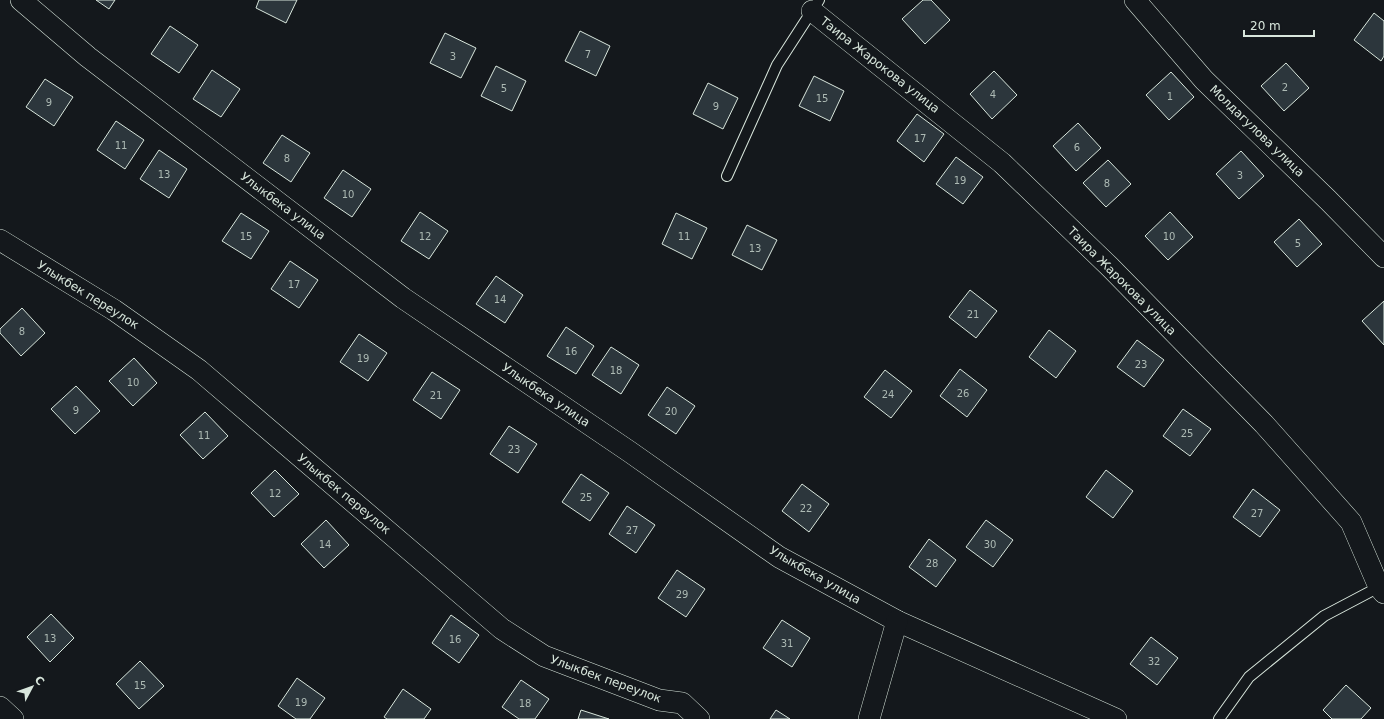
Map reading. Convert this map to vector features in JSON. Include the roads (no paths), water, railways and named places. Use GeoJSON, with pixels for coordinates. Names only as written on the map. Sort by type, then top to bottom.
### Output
{"type":"FeatureCollection","features":[{"type":"Feature","properties":{"kind":"street","name":"Улыкбека улица"},"geometry":{"type":"LineString","coordinates":[[21,0],[88,57],[403,298],[630,452],[779,556],[897,622],[1116,719]]}},
{"type":"Feature","properties":{"kind":"street","name":"Молдагулова улица"},"geometry":{"type":"LineString","coordinates":[[1135,0],[1204,80],[1328,200],[1384,257]]}},
{"type":"Feature","properties":{"kind":"street","name":"Таира Жарокова улица"},"geometry":{"type":"LineString","coordinates":[[815,5],[1002,163],[1110,267],[1248,408],[1351,522],[1382,590]]}},
{"type":"Feature","properties":{"kind":"street","name":"Улыкбек переулок"},"geometry":{"type":"LineString","coordinates":[[0,240],[114,310],[199,370],[502,629],[544,656],[659,700],[682,703],[699,719]]}},
{"type":"Feature","properties":{"kind":"street"},"geometry":{"type":"LineString","coordinates":[[869,719],[897,622]]}},
{"type":"Feature","properties":{"kind":"street"},"geometry":{"type":"LineString","coordinates":[[0,707],[13,719]]}},
{"type":"Feature","properties":{"kind":"lane"},"geometry":{"type":"LineString","coordinates":[[727,176],[777,65],[815,5]]}},
{"type":"Feature","properties":{"kind":"lane"},"geometry":{"type":"LineString","coordinates":[[1219,719],[1249,677],[1324,616],[1382,590]]}}]}
